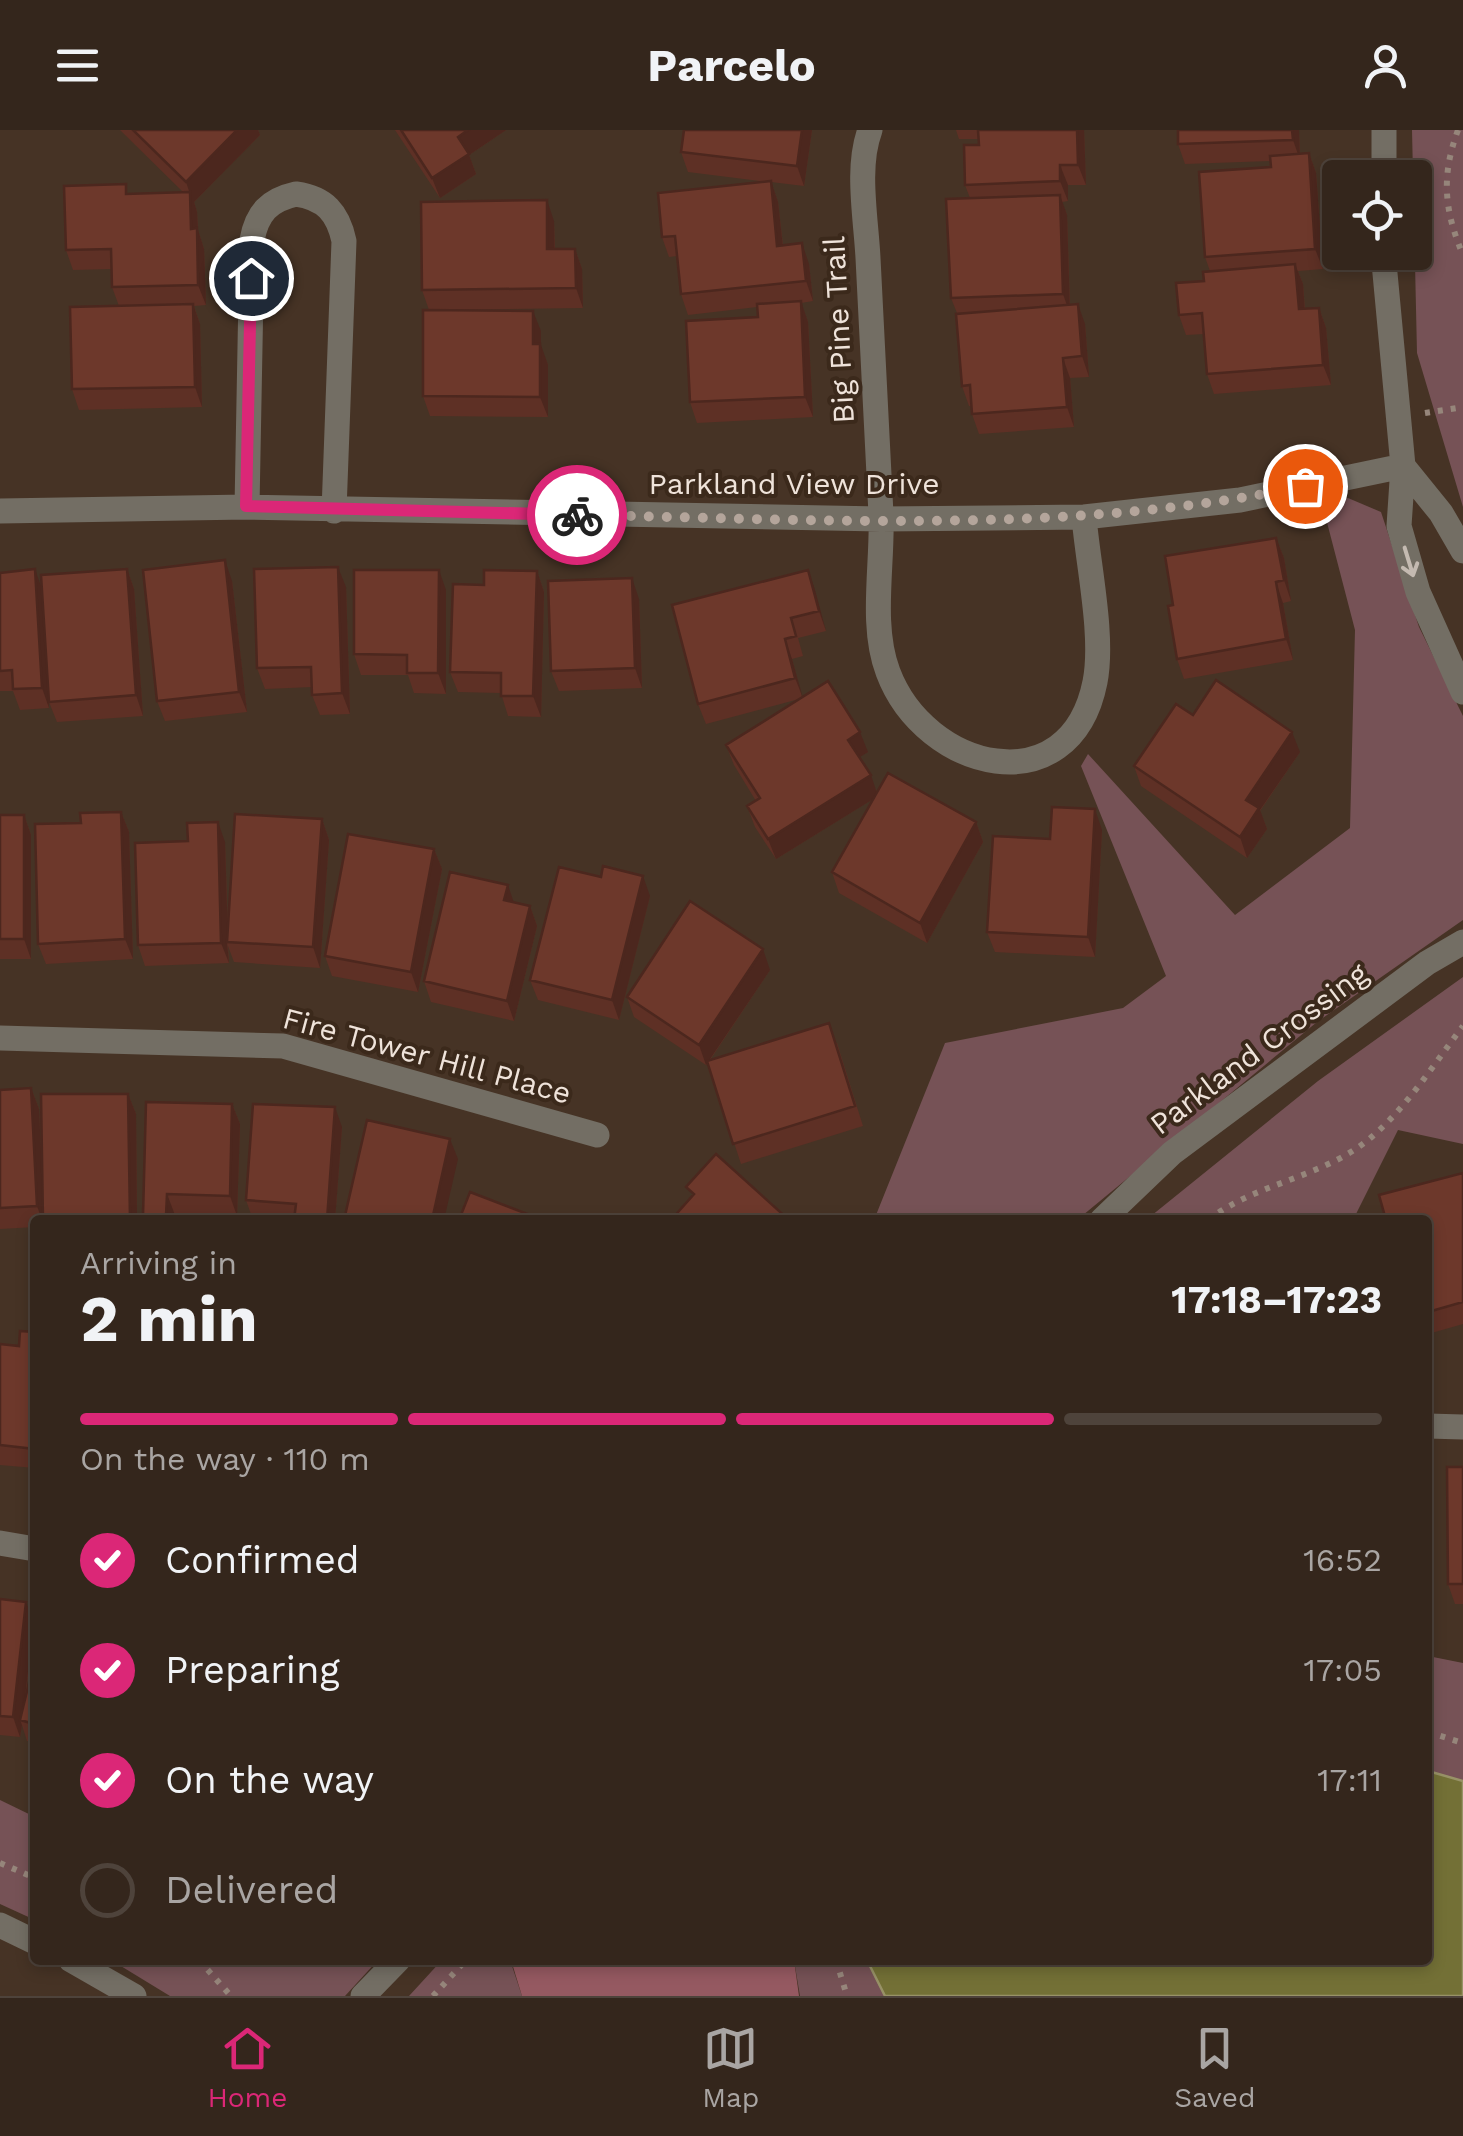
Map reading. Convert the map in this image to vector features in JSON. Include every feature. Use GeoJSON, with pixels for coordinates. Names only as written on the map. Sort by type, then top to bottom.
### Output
{"type":"FeatureCollection","features":[{"type":"Feature","properties":{"kind":"street","name":"Big Pine Trail"},"geometry":{"type":"LineString","coordinates":[[870,130],[864,192],[881,519],[881,641],[888,674],[937,739],[971,758],[1006,764],[1035,758],[1063,740],[1084,714],[1095,682],[1084,516]]}},
{"type":"Feature","properties":{"kind":"street"},"geometry":{"type":"LineString","coordinates":[[1384,130],[1384,160]]}},
{"type":"Feature","properties":{"kind":"street"},"geometry":{"type":"LineString","coordinates":[[246,506],[252,240],[256,220],[266,206],[296,194],[326,204],[340,222],[344,241],[334,511]]}},
{"type":"Feature","properties":{"kind":"street"},"geometry":{"type":"LineString","coordinates":[[1386,270],[1403,466],[1399,526],[1418,592],[1463,692]]}},
{"type":"Feature","properties":{"kind":"street","name":"Parkland View Drive"},"geometry":{"type":"LineString","coordinates":[[0,511],[246,506],[334,511],[881,519],[1084,516],[1240,500],[1403,466]]}},
{"type":"Feature","properties":{"kind":"street"},"geometry":{"type":"LineString","coordinates":[[1403,466],[1442,514],[1463,551]]}},
{"type":"Feature","properties":{"kind":"street","name":"Parkland Crossing"},"geometry":{"type":"LineString","coordinates":[[1107,1215],[1172,1153],[1427,964],[1463,942]]}},
{"type":"Feature","properties":{"kind":"street","name":"Fire Tower Hill Place"},"geometry":{"type":"LineString","coordinates":[[0,1038],[283,1046],[597,1135]]}},
{"type":"Feature","properties":{"kind":"street"},"geometry":{"type":"LineString","coordinates":[[1432,1426],[1463,1427]]}},
{"type":"Feature","properties":{"kind":"street"},"geometry":{"type":"LineString","coordinates":[[0,1543],[30,1548]]}},
{"type":"Feature","properties":{"kind":"street"},"geometry":{"type":"LineString","coordinates":[[0,1926],[30,1940]]}},
{"type":"Feature","properties":{"kind":"street"},"geometry":{"type":"LineString","coordinates":[[80,1965],[134,1996]]}},
{"type":"Feature","properties":{"kind":"street"},"geometry":{"type":"LineString","coordinates":[[363,1996],[393,1965]]}},
{"type":"Feature","properties":{"kind":"path"},"geometry":{"type":"LineString","coordinates":[[1458,130],[1444,174],[1445,199],[1463,255]]}},
{"type":"Feature","properties":{"kind":"path"},"geometry":{"type":"LineString","coordinates":[[1214,1215],[1234,1200],[1321,1166],[1368,1141],[1463,1026]]}},
{"type":"Feature","properties":{"kind":"path"},"geometry":{"type":"LineString","coordinates":[[1432,1733],[1463,1743]]}},
{"type":"Feature","properties":{"kind":"path"},"geometry":{"type":"LineString","coordinates":[[0,1863],[30,1876]]}},
{"type":"Feature","properties":{"kind":"path"},"geometry":{"type":"LineString","coordinates":[[203,1965],[231,1996]]}},
{"type":"Feature","properties":{"kind":"path"},"geometry":{"type":"LineString","coordinates":[[433,1996],[461,1965]]}},
{"type":"Feature","properties":{"kind":"path"},"geometry":{"type":"LineString","coordinates":[[838,1965],[847,1996]]}},
{"type":"Feature","properties":{"kind":"shaded area"},"geometry":{"type":"Polygon","coordinates":[[[1412,130],[1463,130],[1463,507],[1417,353],[1415,270],[1432,270],[1432,160],[1413,160],[1412,130]]]}},
{"type":"Feature","properties":{"kind":"shaded area"},"geometry":{"type":"Polygon","coordinates":[[[1348,498],[1381,512],[1419,627],[1463,716],[1463,920],[1317,1022],[1083,1215],[876,1215],[945,1043],[1123,1008],[1166,976],[1081,766],[1088,754],[1235,915],[1350,828],[1355,630],[1323,507],[1348,498]]]}},
{"type":"Feature","properties":{"kind":"shaded area"},"geometry":{"type":"Polygon","coordinates":[[[1463,977],[1463,1144],[1398,1130],[1356,1215],[1152,1215],[1318,1081],[1463,977]]]}},
{"type":"Feature","properties":{"kind":"shaded area"},"geometry":{"type":"Polygon","coordinates":[[[1432,1657],[1463,1663],[1463,1781],[1432,1772],[1432,1657]]]}},
{"type":"Feature","properties":{"kind":"shaded area"},"geometry":{"type":"Polygon","coordinates":[[[1432,1772],[1463,1781],[1463,1996],[885,1996],[870,1965],[1432,1965],[1432,1772]]]}},
{"type":"Feature","properties":{"kind":"shaded area"},"geometry":{"type":"Polygon","coordinates":[[[0,1800],[30,1815],[30,1918],[0,1904],[0,1800]]]}},
{"type":"Feature","properties":{"kind":"shaded area"},"geometry":{"type":"Polygon","coordinates":[[[119,1965],[373,1965],[345,1996],[170,1996],[119,1965]]]}},
{"type":"Feature","properties":{"kind":"shaded area"},"geometry":{"type":"Polygon","coordinates":[[[437,1965],[512,1965],[522,1996],[409,1996],[437,1965]]]}},
{"type":"Feature","properties":{"kind":"shaded area"},"geometry":{"type":"Polygon","coordinates":[[[513,1965],[795,1965],[799,1996],[522,1996],[513,1965]]]}},
{"type":"Feature","properties":{"kind":"shaded area"},"geometry":{"type":"Polygon","coordinates":[[[795,1965],[870,1965],[885,1996],[800,1996],[795,1965]]]}},
{"type":"Feature","properties":{"kind":"building"},"geometry":{"type":"Polygon","coordinates":[[[133,130],[237,130],[186,182],[133,130]]]}},
{"type":"Feature","properties":{"kind":"building"},"geometry":{"type":"Polygon","coordinates":[[[401,130],[468,130],[458,137],[469,154],[432,178],[401,130]]]}},
{"type":"Feature","properties":{"kind":"building"},"geometry":{"type":"Polygon","coordinates":[[[684,130],[802,130],[797,166],[681,152],[684,130]]]}},
{"type":"Feature","properties":{"kind":"building"},"geometry":{"type":"Polygon","coordinates":[[[978,130],[1077,130],[1078,165],[1060,165],[1060,181],[965,185],[964,145],[979,145],[978,130]]]}},
{"type":"Feature","properties":{"kind":"building"},"geometry":{"type":"Polygon","coordinates":[[[1178,130],[1292,130],[1293,140],[1178,144],[1178,130]]]}},
{"type":"Feature","properties":{"kind":"building"},"geometry":{"type":"Polygon","coordinates":[[[1309,153],[1315,249],[1205,257],[1199,172],[1271,167],[1270,156],[1309,153]]]}},
{"type":"Feature","properties":{"kind":"building"},"geometry":{"type":"Polygon","coordinates":[[[771,181],[777,246],[802,243],[806,281],[681,294],[675,236],[662,237],[658,193],[771,181]]]}},
{"type":"Feature","properties":{"kind":"building"},"geometry":{"type":"Polygon","coordinates":[[[126,184],[126,194],[190,192],[191,229],[197,228],[198,285],[112,287],[111,249],[66,250],[64,186],[126,184]]]}},
{"type":"Feature","properties":{"kind":"building"},"geometry":{"type":"Polygon","coordinates":[[[1060,195],[1063,294],[951,298],[946,199],[1060,195]]]}},
{"type":"Feature","properties":{"kind":"building"},"geometry":{"type":"Polygon","coordinates":[[[547,200],[547,249],[575,249],[576,288],[422,290],[421,202],[547,200]]]}},
{"type":"Feature","properties":{"kind":"building"},"geometry":{"type":"Polygon","coordinates":[[[1295,264],[1299,309],[1319,308],[1323,365],[1207,374],[1202,313],[1179,315],[1176,283],[1204,281],[1203,272],[1295,264]]]}},
{"type":"Feature","properties":{"kind":"building"},"geometry":{"type":"Polygon","coordinates":[[[801,301],[805,397],[690,402],[686,321],[758,317],[757,304],[801,301]]]}},
{"type":"Feature","properties":{"kind":"building"},"geometry":{"type":"Polygon","coordinates":[[[193,304],[195,387],[72,389],[70,307],[193,304]]]}},
{"type":"Feature","properties":{"kind":"building"},"geometry":{"type":"Polygon","coordinates":[[[1078,304],[1082,356],[1063,358],[1067,407],[972,414],[970,385],[962,386],[956,314],[1078,304]]]}},
{"type":"Feature","properties":{"kind":"building"},"geometry":{"type":"Polygon","coordinates":[[[423,310],[533,311],[533,344],[540,344],[540,397],[423,396],[423,310]]]}},
{"type":"Feature","properties":{"kind":"building"},"geometry":{"type":"Polygon","coordinates":[[[1276,538],[1284,580],[1276,582],[1286,639],[1177,659],[1165,556],[1276,538]]]}},
{"type":"Feature","properties":{"kind":"building"},"geometry":{"type":"Polygon","coordinates":[[[225,560],[239,692],[157,701],[143,570],[225,560]]]}},
{"type":"Feature","properties":{"kind":"building"},"geometry":{"type":"Polygon","coordinates":[[[338,567],[342,693],[312,695],[311,667],[257,668],[254,569],[338,567]]]}},
{"type":"Feature","properties":{"kind":"building"},"geometry":{"type":"Polygon","coordinates":[[[35,569],[42,688],[13,689],[12,670],[0,671],[0,573],[35,569]]]}},
{"type":"Feature","properties":{"kind":"building"},"geometry":{"type":"Polygon","coordinates":[[[127,569],[136,695],[49,702],[41,575],[127,569]]]}},
{"type":"Feature","properties":{"kind":"building"},"geometry":{"type":"Polygon","coordinates":[[[354,570],[439,570],[438,673],[407,673],[407,655],[354,654],[354,570]]]}},
{"type":"Feature","properties":{"kind":"building"},"geometry":{"type":"Polygon","coordinates":[[[484,570],[537,571],[533,696],[501,696],[501,673],[450,672],[453,584],[484,585],[484,570]]]}},
{"type":"Feature","properties":{"kind":"building"},"geometry":{"type":"Polygon","coordinates":[[[808,570],[819,611],[791,618],[796,636],[785,639],[795,678],[698,704],[672,605],[808,570]]]}},
{"type":"Feature","properties":{"kind":"building"},"geometry":{"type":"Polygon","coordinates":[[[632,578],[635,668],[551,671],[548,581],[632,578]]]}},
{"type":"Feature","properties":{"kind":"building"},"geometry":{"type":"Polygon","coordinates":[[[1216,680],[1292,732],[1246,800],[1259,808],[1240,837],[1134,766],[1176,704],[1193,715],[1216,680]]]}},
{"type":"Feature","properties":{"kind":"building"},"geometry":{"type":"Polygon","coordinates":[[[828,681],[860,732],[848,740],[871,775],[768,839],[747,806],[760,798],[726,745],[828,681]]]}},
{"type":"Feature","properties":{"kind":"building"},"geometry":{"type":"Polygon","coordinates":[[[888,773],[976,822],[920,923],[832,872],[888,773]]]}},
{"type":"Feature","properties":{"kind":"building"},"geometry":{"type":"Polygon","coordinates":[[[1052,807],[1095,809],[1088,937],[987,932],[993,836],[1050,839],[1052,807]]]}},
{"type":"Feature","properties":{"kind":"building"},"geometry":{"type":"Polygon","coordinates":[[[121,812],[125,939],[38,944],[35,824],[81,823],[80,813],[121,812]]]}},
{"type":"Feature","properties":{"kind":"building"},"geometry":{"type":"Polygon","coordinates":[[[235,814],[322,819],[313,947],[227,942],[235,814]]]}},
{"type":"Feature","properties":{"kind":"building"},"geometry":{"type":"Polygon","coordinates":[[[0,815],[24,815],[24,939],[0,939],[0,815]]]}},
{"type":"Feature","properties":{"kind":"building"},"geometry":{"type":"Polygon","coordinates":[[[218,822],[221,943],[138,945],[135,843],[188,841],[187,823],[218,822]]]}},
{"type":"Feature","properties":{"kind":"building"},"geometry":{"type":"Polygon","coordinates":[[[348,834],[434,849],[411,972],[325,956],[348,834]]]}},
{"type":"Feature","properties":{"kind":"building"},"geometry":{"type":"Polygon","coordinates":[[[603,866],[643,876],[612,1000],[530,980],[559,867],[601,877],[603,866]]]}},
{"type":"Feature","properties":{"kind":"building"},"geometry":{"type":"Polygon","coordinates":[[[450,872],[508,885],[504,900],[530,906],[507,1001],[424,981],[450,872]]]}},
{"type":"Feature","properties":{"kind":"building"},"geometry":{"type":"Polygon","coordinates":[[[690,901],[763,949],[699,1045],[627,997],[690,901]]]}},
{"type":"Feature","properties":{"kind":"building"},"geometry":{"type":"Polygon","coordinates":[[[829,1023],[855,1106],[733,1144],[707,1061],[829,1023]]]}},
{"type":"Feature","properties":{"kind":"building"},"geometry":{"type":"Polygon","coordinates":[[[31,1088],[37,1206],[0,1208],[0,1090],[31,1088]]]}},
{"type":"Feature","properties":{"kind":"building"},"geometry":{"type":"Polygon","coordinates":[[[41,1094],[128,1094],[130,1215],[43,1215],[41,1094]]]}},
{"type":"Feature","properties":{"kind":"building"},"geometry":{"type":"Polygon","coordinates":[[[146,1102],[232,1104],[230,1196],[167,1194],[166,1215],[143,1215],[146,1102]]]}},
{"type":"Feature","properties":{"kind":"building"},"geometry":{"type":"Polygon","coordinates":[[[253,1104],[335,1107],[327,1215],[295,1215],[296,1204],[246,1200],[253,1104]]]}},
{"type":"Feature","properties":{"kind":"building"},"geometry":{"type":"Polygon","coordinates":[[[367,1120],[450,1139],[433,1215],[345,1215],[367,1120]]]}},
{"type":"Feature","properties":{"kind":"building"},"geometry":{"type":"Polygon","coordinates":[[[716,1154],[783,1215],[675,1215],[694,1194],[686,1187],[716,1154]]]}},
{"type":"Feature","properties":{"kind":"building"},"geometry":{"type":"Polygon","coordinates":[[[1463,1173],[1463,1302],[1432,1311],[1432,1215],[1385,1215],[1379,1195],[1463,1173]]]}},
{"type":"Feature","properties":{"kind":"building"},"geometry":{"type":"Polygon","coordinates":[[[470,1192],[530,1215],[461,1215],[470,1192]]]}},
{"type":"Feature","properties":{"kind":"building"},"geometry":{"type":"Polygon","coordinates":[[[20,1331],[30,1332],[30,1448],[0,1445],[0,1344],[19,1346],[20,1331]]]}},
{"type":"Feature","properties":{"kind":"building"},"geometry":{"type":"Polygon","coordinates":[[[1447,1467],[1463,1467],[1463,1584],[1448,1584],[1447,1467]]]}},
{"type":"Feature","properties":{"kind":"building"},"geometry":{"type":"Polygon","coordinates":[[[0,1599],[26,1602],[13,1717],[0,1716],[0,1599]]]}},
{"type":"Feature","properties":{"kind":"building"},"geometry":{"type":"Polygon","coordinates":[[[30,1679],[30,1723],[20,1720],[30,1679]]]}},
{"type":"Feature","properties":{"kind":"way so far"},"geometry":{"type":"LineString","coordinates":[[577,515],[881,519],[1084,516],[1240,500],[1305,486]]}},
{"type":"Feature","properties":{"kind":"route"},"geometry":{"type":"LineString","coordinates":[[251,278],[246,506],[577,515]]}}]}
